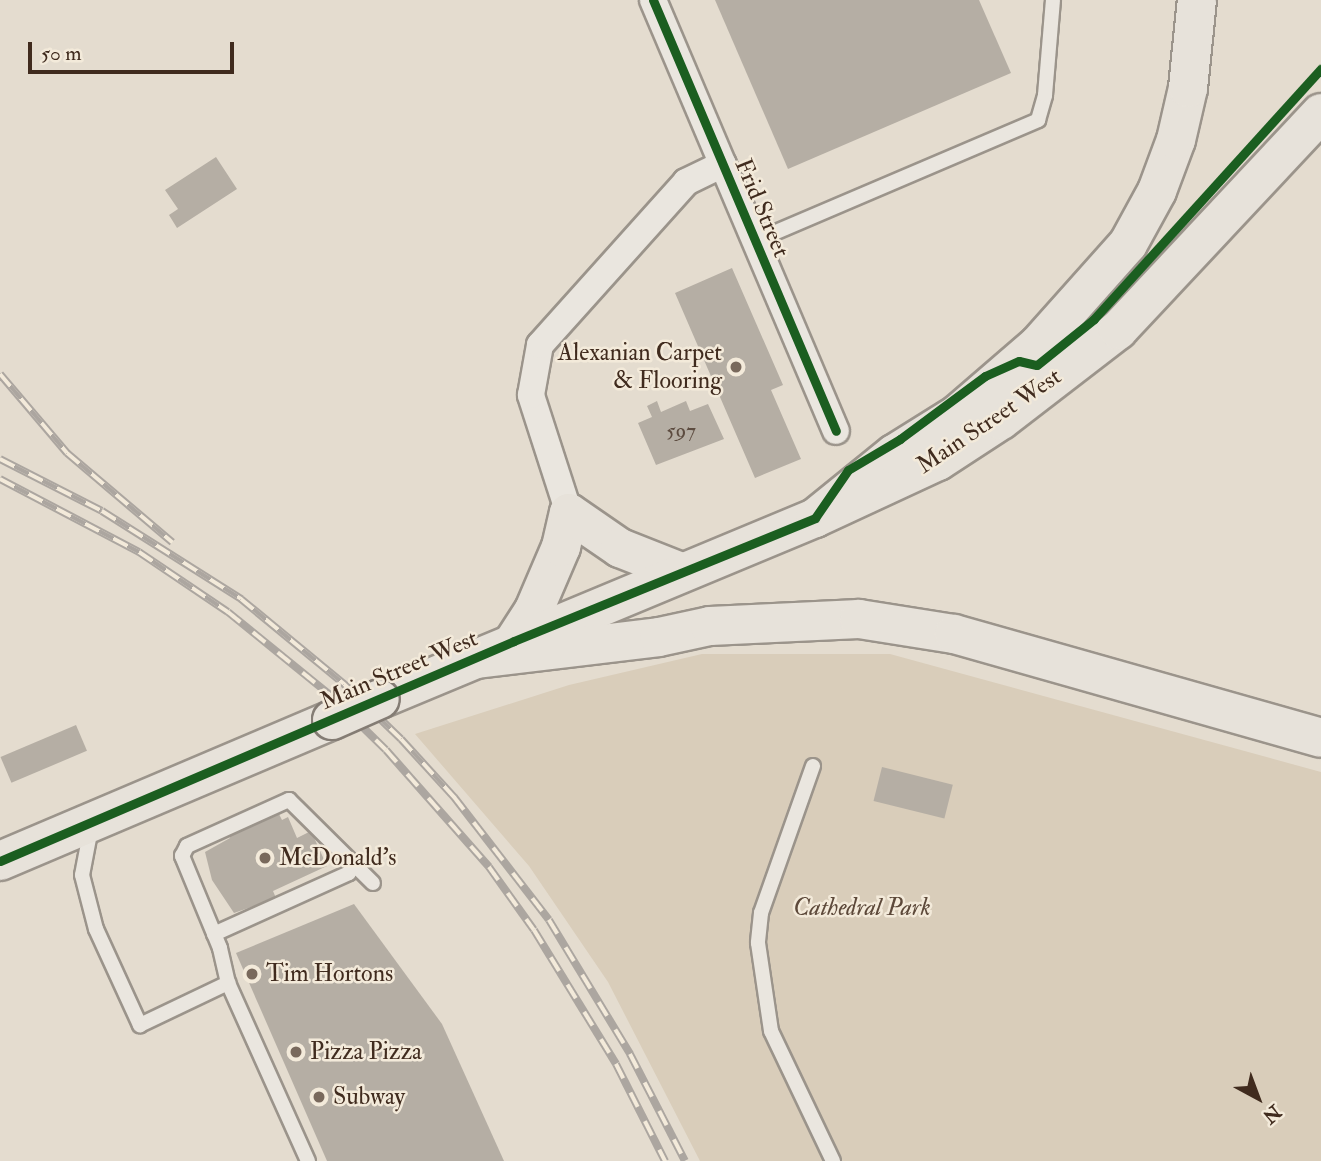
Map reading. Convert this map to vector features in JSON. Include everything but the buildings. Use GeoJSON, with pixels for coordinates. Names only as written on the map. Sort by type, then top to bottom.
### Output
{"type":"FeatureCollection","features":[{"type":"Feature","properties":{"kind":"main road"},"geometry":{"type":"LineString","coordinates":[[815,518],[894,454],[958,414],[1038,345],[1128,244],[1157,191],[1176,139],[1188,88],[1197,0]]}},
{"type":"Feature","properties":{"kind":"main road","name":"Main Street West"},"geometry":{"type":"LineString","coordinates":[[0,861],[477,659],[514,640],[815,518],[938,461],[1000,420],[1118,330],[1321,113]]}},
{"type":"Feature","properties":{"kind":"main road"},"geometry":{"type":"LineString","coordinates":[[514,640],[534,610],[561,547],[569,513],[620,548],[681,572]]}},
{"type":"Feature","properties":{"kind":"main road"},"geometry":{"type":"LineString","coordinates":[[477,659],[756,621],[859,619],[954,634],[1321,738]]}},
{"type":"Feature","properties":{"kind":"street","name":"Frid Street"},"geometry":{"type":"LineString","coordinates":[[653,0],[836,431]]}},
{"type":"Feature","properties":{"kind":"street","name":"Frid Street"},"geometry":{"type":"LineString","coordinates":[[569,513],[531,395],[540,345],[686,182],[723,164]]}},
{"type":"Feature","properties":{"kind":"lane"},"geometry":{"type":"LineString","coordinates":[[755,241],[1038,120],[1045,95],[1053,0]]}},
{"type":"Feature","properties":{"kind":"lane"},"geometry":{"type":"LineString","coordinates":[[813,766],[761,913],[758,943],[771,1031],[833,1161]]}},
{"type":"Feature","properties":{"kind":"lane"},"geometry":{"type":"LineString","coordinates":[[308,1161],[228,983],[217,941],[182,856],[187,846],[289,800],[373,883]]}},
{"type":"Feature","properties":{"kind":"lane"},"geometry":{"type":"LineString","coordinates":[[93,821],[82,874],[96,929],[140,1025],[228,983]]}},
{"type":"Feature","properties":{"kind":"lane"},"geometry":{"type":"LineString","coordinates":[[217,941],[349,873],[353,863]]}},
{"type":"Feature","properties":{"kind":"green space","name":"Cathedral Park"},"geometry":{"type":"Polygon","coordinates":[[[702,654],[890,654],[1321,772],[1321,1161],[700,1161],[608,982],[529,866],[415,734],[569,685],[702,654]]]}},
{"type":"Feature","properties":{"kind":"railway"},"geometry":{"type":"LineString","coordinates":[[0,374],[67,453],[172,542]]}},
{"type":"Feature","properties":{"kind":"railway"},"geometry":{"type":"LineString","coordinates":[[0,459],[102,511],[241,599],[344,684],[401,739],[454,797],[549,920],[630,1054],[685,1161]]}},
{"type":"Feature","properties":{"kind":"railway"},"geometry":{"type":"LineString","coordinates":[[0,479],[139,552],[228,612],[330,695],[386,750],[489,867],[534,930],[616,1064],[665,1161]]}},
{"type":"Feature","properties":{"kind":"cycle path"},"geometry":{"type":"LineString","coordinates":[[653,0],[836,431]]}},
{"type":"Feature","properties":{"kind":"cycle path"},"geometry":{"type":"LineString","coordinates":[[0,861],[514,641],[815,518],[848,470],[900,439],[985,376],[1019,361],[1037,365],[1094,319],[1321,69]]}},
{"type":"Feature","properties":{"kind":"place","name":"Alexanian Carpet & Flooring"},"geometry":{"type":"Point","coordinates":[736,367]}},
{"type":"Feature","properties":{"kind":"place","name":"McDonald's"},"geometry":{"type":"Point","coordinates":[265,858]}},
{"type":"Feature","properties":{"kind":"place","name":"Tim Hortons"},"geometry":{"type":"Point","coordinates":[252,974]}},
{"type":"Feature","properties":{"kind":"place","name":"Pizza Pizza"},"geometry":{"type":"Point","coordinates":[296,1052]}},
{"type":"Feature","properties":{"kind":"place","name":"Subway"},"geometry":{"type":"Point","coordinates":[319,1097]}}]}
